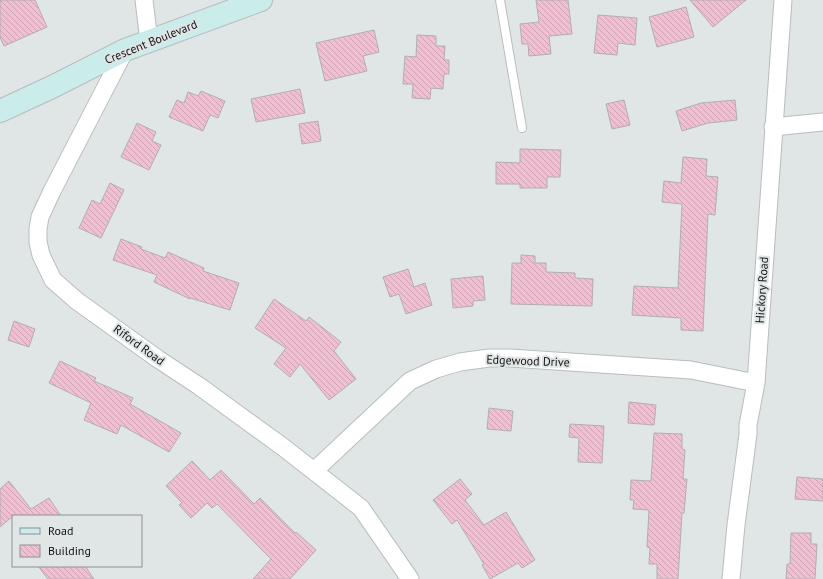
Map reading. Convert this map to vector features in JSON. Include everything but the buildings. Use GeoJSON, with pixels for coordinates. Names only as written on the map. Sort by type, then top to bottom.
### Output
{"type":"FeatureCollection","features":[{"type":"Feature","properties":{"kind":"street"},"geometry":{"type":"LineString","coordinates":[[144,0],[149,41]]}},
{"type":"Feature","properties":{"kind":"street","name":"Crescent Boulevard"},"geometry":{"type":"LineString","coordinates":[[0,111],[52,87],[125,50],[260,0]]}},
{"type":"Feature","properties":{"kind":"street","name":"Hickory Road"},"geometry":{"type":"LineString","coordinates":[[731,579],[748,425],[756,384],[783,0]]}},
{"type":"Feature","properties":{"kind":"street","name":"Riford Road"},"geometry":{"type":"LineString","coordinates":[[125,50],[40,217],[38,242],[41,255],[53,280],[77,302],[206,391],[314,471],[361,508],[410,579]]}},
{"type":"Feature","properties":{"kind":"street"},"geometry":{"type":"LineString","coordinates":[[773,126],[823,122]]}},
{"type":"Feature","properties":{"kind":"street","name":"Edgewood Drive"},"geometry":{"type":"LineString","coordinates":[[314,471],[410,381],[436,369],[460,362],[489,358],[510,358],[691,370],[756,384]]}},
{"type":"Feature","properties":{"kind":"lane"},"geometry":{"type":"LineString","coordinates":[[500,0],[522,128]]}}]}
